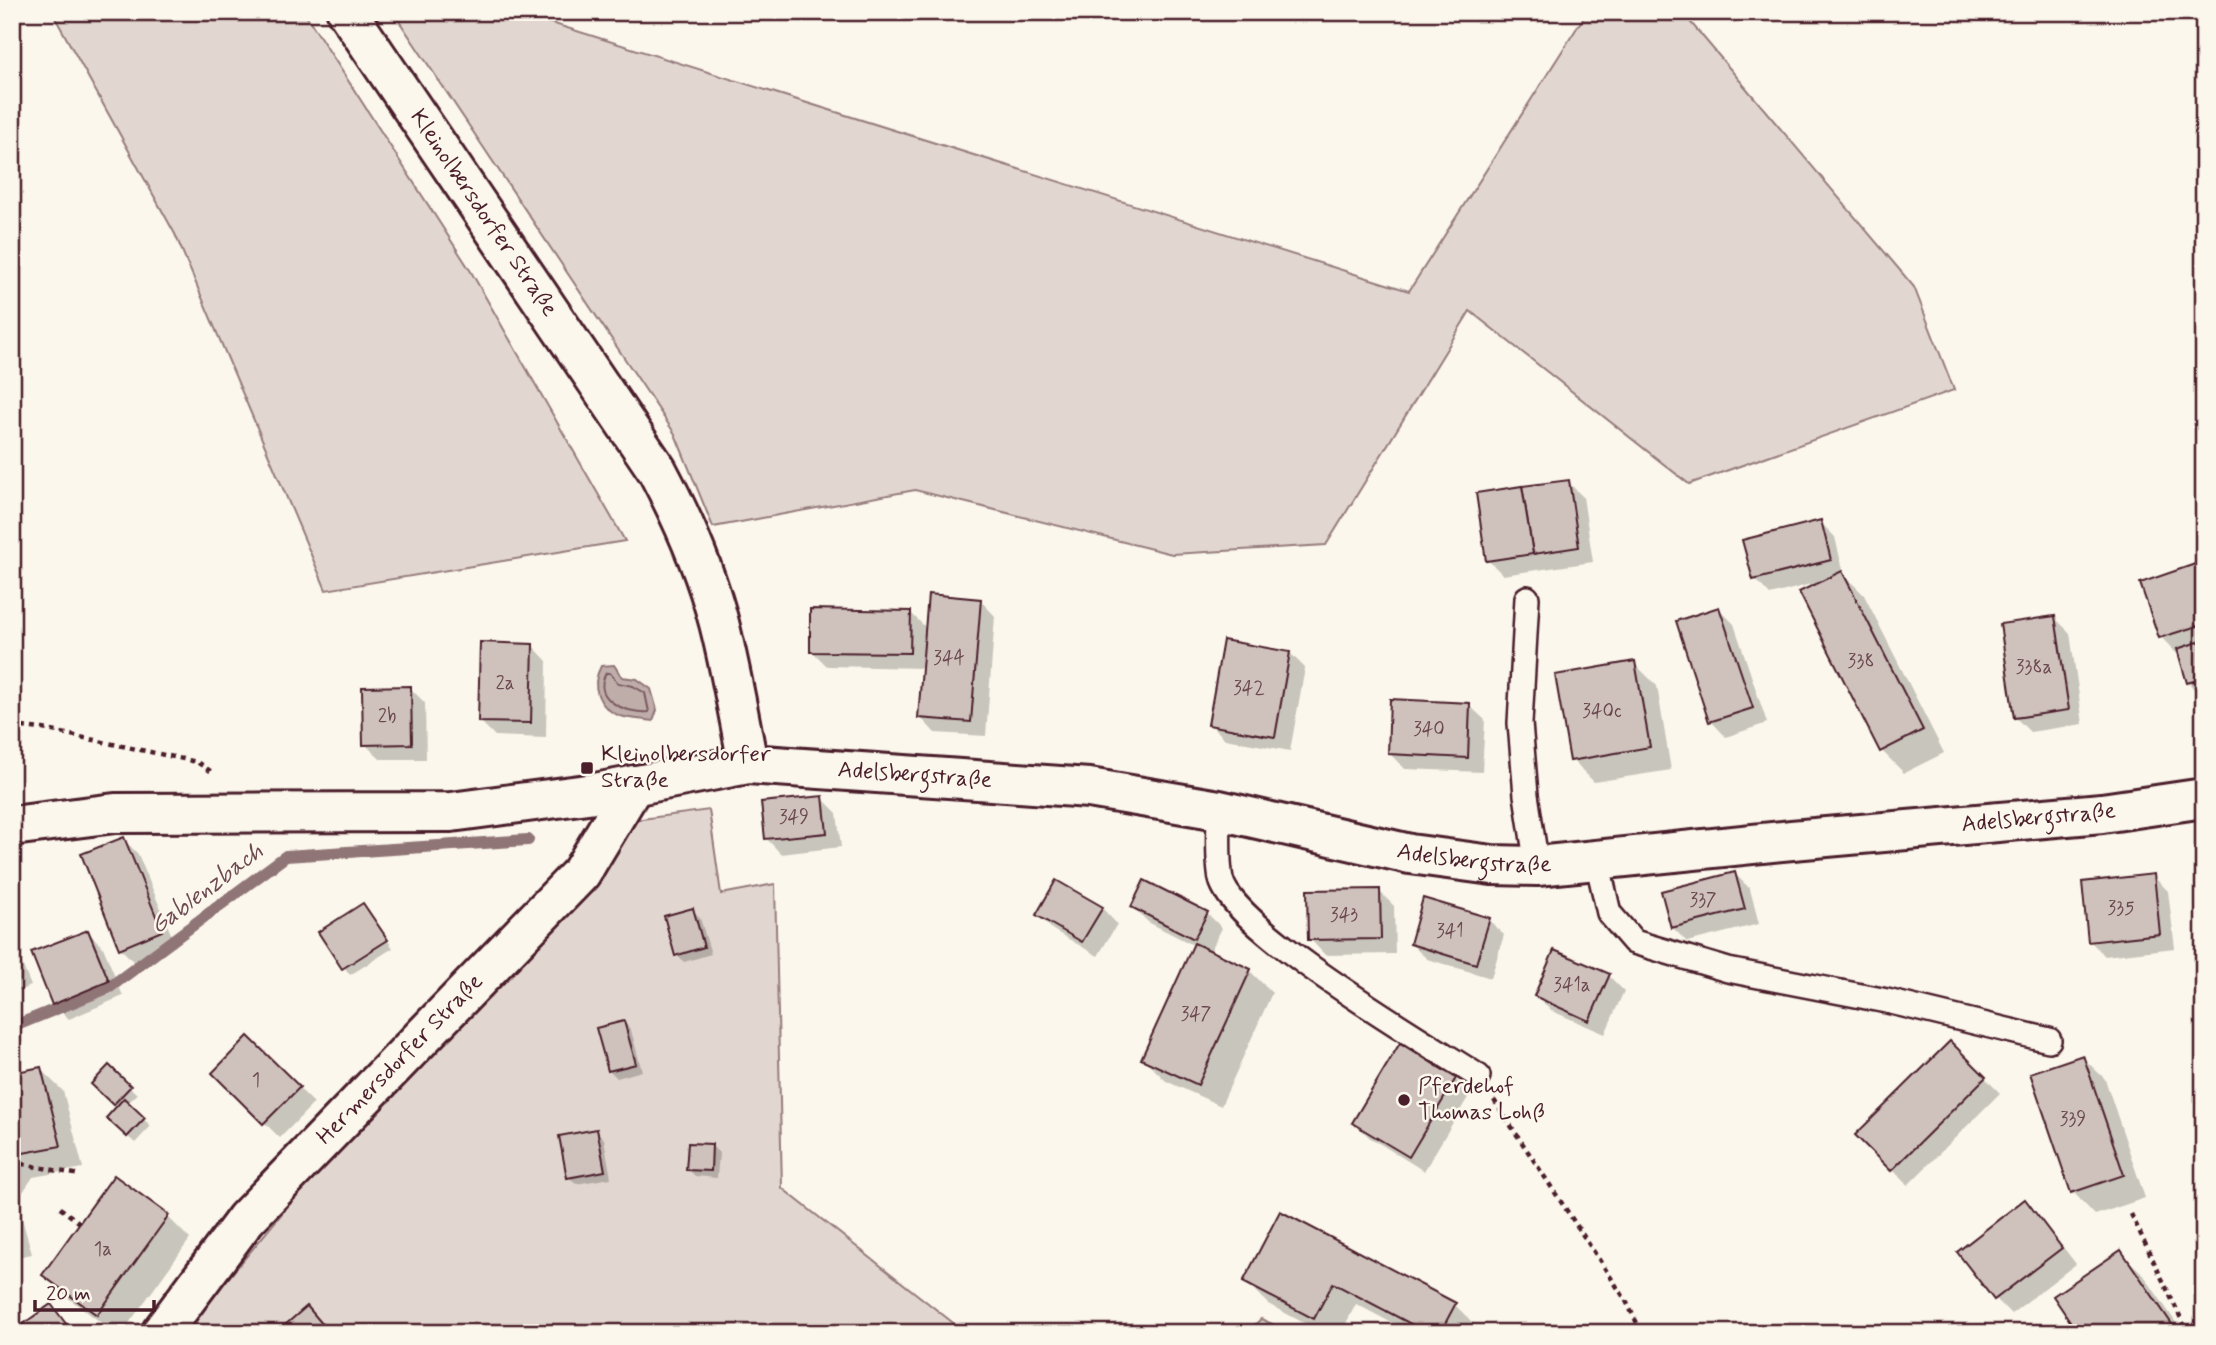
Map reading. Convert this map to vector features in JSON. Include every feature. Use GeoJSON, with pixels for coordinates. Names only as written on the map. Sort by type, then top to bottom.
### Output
{"type":"FeatureCollection","features":[{"type":"Feature","properties":{"kind":"street","name":"Kleinolbersdorfer Straße"},"geometry":{"type":"LineString","coordinates":[[347,12],[657,470],[677,507],[707,585],[722,636],[748,764]]}},
{"type":"Feature","properties":{"kind":"street"},"geometry":{"type":"LineString","coordinates":[[12,826],[115,813],[451,812],[595,793],[748,764]]}},
{"type":"Feature","properties":{"kind":"street","name":"Adelsbergstraße"},"geometry":{"type":"LineString","coordinates":[[748,764],[1089,788],[1219,810],[1410,853],[1492,865],[1536,866],[1597,861],[1792,840],[2102,813],[2204,798]]}},
{"type":"Feature","properties":{"kind":"street","name":"Hermersdorfer Straße"},"geometry":{"type":"LineString","coordinates":[[161,1333],[246,1219],[581,873],[635,786]]}},
{"type":"Feature","properties":{"kind":"lane"},"geometry":{"type":"LineString","coordinates":[[1527,598],[1520,723],[1536,866]]}},
{"type":"Feature","properties":{"kind":"lane"},"geometry":{"type":"LineString","coordinates":[[1219,810],[1221,880],[1232,902],[1292,955],[1478,1076]]}},
{"type":"Feature","properties":{"kind":"lane"},"geometry":{"type":"LineString","coordinates":[[1597,861],[1609,913],[1634,942],[1728,970],[1887,1001],[2049,1040]]}},
{"type":"Feature","properties":{"kind":"path"},"geometry":{"type":"LineString","coordinates":[[12,726],[43,729],[197,762],[217,776]]}},
{"type":"Feature","properties":{"kind":"path"},"geometry":{"type":"LineString","coordinates":[[1478,1076],[1625,1299],[1642,1333]]}},
{"type":"Feature","properties":{"kind":"path"},"geometry":{"type":"LineString","coordinates":[[12,1164],[80,1175]]}},
{"type":"Feature","properties":{"kind":"path"},"geometry":{"type":"LineString","coordinates":[[60,1208],[80,1223]]}},
{"type":"Feature","properties":{"kind":"path"},"geometry":{"type":"LineString","coordinates":[[2131,1214],[2188,1333]]}},
{"type":"Feature","properties":{"kind":"shaded area"},"geometry":{"type":"Polygon","coordinates":[[[52,12],[304,12],[470,270],[625,541],[326,590],[175,234],[52,12]]]}},
{"type":"Feature","properties":{"kind":"shaded area"},"geometry":{"type":"Polygon","coordinates":[[[393,12],[516,12],[1409,291],[1587,12],[1682,12],[1914,287],[1954,390],[1689,484],[1470,311],[1326,545],[1172,554],[915,490],[713,527],[675,434],[393,12]]]}},
{"type":"Feature","properties":{"kind":"shaded area"},"geometry":{"type":"Polygon","coordinates":[[[709,810],[721,894],[775,884],[782,1188],[966,1333],[183,1333],[604,824],[709,810]]]}},
{"type":"Feature","properties":{"kind":"shaded area"},"geometry":{"type":"Polygon","coordinates":[[[1261,1319],[1292,1333],[1246,1333],[1261,1319]]]}},
{"type":"Feature","properties":{"kind":"water"},"geometry":{"type":"Polygon","coordinates":[[[614,665],[622,677],[637,679],[651,689],[657,710],[653,721],[620,716],[601,702],[596,688],[598,674],[601,666],[614,665]]]}},
{"type":"Feature","properties":{"kind":"building"},"geometry":{"type":"Polygon","coordinates":[[[1569,480],[1579,547],[1533,554],[1522,486],[1569,480]]]}},
{"type":"Feature","properties":{"kind":"building"},"geometry":{"type":"Polygon","coordinates":[[[1522,486],[1533,554],[1486,561],[1476,493],[1522,486]]]}},
{"type":"Feature","properties":{"kind":"building"},"geometry":{"type":"Polygon","coordinates":[[[1821,520],[1831,560],[1753,580],[1742,540],[1821,520]]]}},
{"type":"Feature","properties":{"kind":"building"},"geometry":{"type":"Polygon","coordinates":[[[2204,561],[2204,624],[2159,638],[2140,583],[2204,561]]]}},
{"type":"Feature","properties":{"kind":"building"},"geometry":{"type":"Polygon","coordinates":[[[1842,571],[1923,730],[1880,752],[1799,592],[1842,571]]]}},
{"type":"Feature","properties":{"kind":"building"},"geometry":{"type":"Polygon","coordinates":[[[928,594],[981,599],[971,722],[918,718],[928,594]]]}},
{"type":"Feature","properties":{"kind":"building"},"geometry":{"type":"Polygon","coordinates":[[[1719,607],[1753,708],[1709,722],[1676,621],[1719,607]]]}},
{"type":"Feature","properties":{"kind":"building"},"geometry":{"type":"Polygon","coordinates":[[[810,609],[911,611],[910,653],[810,652],[810,609]]]}},
{"type":"Feature","properties":{"kind":"building"},"geometry":{"type":"Polygon","coordinates":[[[2055,616],[2069,710],[2014,718],[2000,624],[2055,616]]]}},
{"type":"Feature","properties":{"kind":"building"},"geometry":{"type":"Polygon","coordinates":[[[1223,640],[1290,652],[1275,737],[1208,725],[1223,640]]]}},
{"type":"Feature","properties":{"kind":"building"},"geometry":{"type":"Polygon","coordinates":[[[2204,640],[2204,678],[2187,683],[2177,649],[2204,640]]]}},
{"type":"Feature","properties":{"kind":"building"},"geometry":{"type":"Polygon","coordinates":[[[480,642],[533,644],[531,723],[478,722],[480,642]]]}},
{"type":"Feature","properties":{"kind":"building"},"geometry":{"type":"Polygon","coordinates":[[[1635,661],[1650,747],[1570,761],[1555,675],[1635,661]]]}},
{"type":"Feature","properties":{"kind":"building"},"geometry":{"type":"Polygon","coordinates":[[[411,686],[412,744],[363,745],[362,687],[411,686]]]}},
{"type":"Feature","properties":{"kind":"building"},"geometry":{"type":"Polygon","coordinates":[[[1390,699],[1470,703],[1468,758],[1388,754],[1390,699]]]}},
{"type":"Feature","properties":{"kind":"building"},"geometry":{"type":"Polygon","coordinates":[[[823,796],[827,833],[765,839],[761,802],[823,796]]]}},
{"type":"Feature","properties":{"kind":"building"},"geometry":{"type":"Polygon","coordinates":[[[124,837],[162,931],[119,949],[81,854],[124,837]]]}},
{"type":"Feature","properties":{"kind":"building"},"geometry":{"type":"Polygon","coordinates":[[[1735,872],[1745,909],[1671,928],[1661,891],[1735,872]]]}},
{"type":"Feature","properties":{"kind":"building"},"geometry":{"type":"Polygon","coordinates":[[[2154,874],[2160,934],[2088,942],[2082,882],[2154,874]]]}},
{"type":"Feature","properties":{"kind":"building"},"geometry":{"type":"Polygon","coordinates":[[[1056,880],[1103,907],[1082,942],[1036,915],[1056,880]]]}},
{"type":"Feature","properties":{"kind":"building"},"geometry":{"type":"Polygon","coordinates":[[[1144,880],[1208,912],[1194,939],[1131,907],[1144,880]]]}},
{"type":"Feature","properties":{"kind":"building"},"geometry":{"type":"Polygon","coordinates":[[[1380,889],[1381,939],[1308,940],[1307,890],[1380,889]]]}},
{"type":"Feature","properties":{"kind":"building"},"geometry":{"type":"Polygon","coordinates":[[[1423,898],[1490,918],[1476,964],[1410,944],[1423,898]]]}},
{"type":"Feature","properties":{"kind":"building"},"geometry":{"type":"Polygon","coordinates":[[[363,903],[388,940],[342,969],[318,932],[363,903]]]}},
{"type":"Feature","properties":{"kind":"building"},"geometry":{"type":"Polygon","coordinates":[[[693,908],[704,947],[675,956],[664,916],[693,908]]]}},
{"type":"Feature","properties":{"kind":"building"},"geometry":{"type":"Polygon","coordinates":[[[88,930],[109,981],[52,1005],[31,952],[88,930]]]}},
{"type":"Feature","properties":{"kind":"building"},"geometry":{"type":"Polygon","coordinates":[[[1194,943],[1251,969],[1198,1085],[1141,1059],[1194,943]]]}},
{"type":"Feature","properties":{"kind":"building"},"geometry":{"type":"Polygon","coordinates":[[[1554,950],[1610,974],[1589,1021],[1534,996],[1554,950]]]}},
{"type":"Feature","properties":{"kind":"building"},"geometry":{"type":"Polygon","coordinates":[[[624,1021],[636,1064],[608,1071],[596,1028],[624,1021]]]}},
{"type":"Feature","properties":{"kind":"building"},"geometry":{"type":"Polygon","coordinates":[[[248,1036],[300,1087],[263,1124],[212,1073],[248,1036]]]}},
{"type":"Feature","properties":{"kind":"building"},"geometry":{"type":"Polygon","coordinates":[[[1950,1041],[1986,1077],[1891,1171],[1855,1135],[1950,1041]]]}},
{"type":"Feature","properties":{"kind":"building","name":"Pferdehof Thomas Lohß"},"geometry":{"type":"Polygon","coordinates":[[[1400,1043],[1456,1078],[1409,1157],[1352,1123],[1400,1043]]]}},
{"type":"Feature","properties":{"kind":"building"},"geometry":{"type":"Polygon","coordinates":[[[2083,1055],[2124,1175],[2071,1193],[2030,1073],[2083,1055]]]}},
{"type":"Feature","properties":{"kind":"building"},"geometry":{"type":"Polygon","coordinates":[[[109,1065],[131,1086],[113,1105],[91,1084],[109,1065]]]}},
{"type":"Feature","properties":{"kind":"building"},"geometry":{"type":"Polygon","coordinates":[[[41,1067],[61,1146],[12,1155],[12,1073],[41,1067]]]}},
{"type":"Feature","properties":{"kind":"building"},"geometry":{"type":"Polygon","coordinates":[[[124,1098],[145,1118],[127,1137],[106,1118],[124,1098]]]}},
{"type":"Feature","properties":{"kind":"building"},"geometry":{"type":"Polygon","coordinates":[[[597,1129],[605,1171],[567,1178],[559,1136],[597,1129]]]}},
{"type":"Feature","properties":{"kind":"building"},"geometry":{"type":"Polygon","coordinates":[[[688,1143],[712,1144],[711,1171],[686,1170],[688,1143]]]}},
{"type":"Feature","properties":{"kind":"building"},"geometry":{"type":"Polygon","coordinates":[[[114,1175],[169,1215],[97,1315],[42,1275],[114,1175]]]}},
{"type":"Feature","properties":{"kind":"building"},"geometry":{"type":"Polygon","coordinates":[[[2025,1199],[2062,1248],[1994,1300],[1957,1252],[2025,1199]]]}},
{"type":"Feature","properties":{"kind":"building"},"geometry":{"type":"Polygon","coordinates":[[[1280,1211],[1456,1303],[1440,1333],[1428,1333],[1333,1283],[1314,1319],[1243,1282],[1280,1211]]]}},
{"type":"Feature","properties":{"kind":"building"},"geometry":{"type":"Polygon","coordinates":[[[2121,1250],[2178,1333],[2078,1333],[2053,1296],[2121,1250]]]}},
{"type":"Feature","properties":{"kind":"building"},"geometry":{"type":"Polygon","coordinates":[[[51,1304],[73,1333],[12,1333],[12,1332],[51,1304]]]}},
{"type":"Feature","properties":{"kind":"building"},"geometry":{"type":"Polygon","coordinates":[[[307,1306],[330,1333],[277,1332],[307,1306]]]}},
{"type":"Feature","properties":{"kind":"waterway","name":"Gablenzbach"},"geometry":{"type":"LineString","coordinates":[[12,1027],[110,987],[286,856],[528,840]]}},
{"type":"Feature","properties":{"kind":"place","name":"Kleinolbersdorfer Straße"},"geometry":{"type":"Point","coordinates":[587,768]}},
{"type":"Feature","properties":{"kind":"place","name":"Pferdehof Thomas Lohß"},"geometry":{"type":"Point","coordinates":[1404,1100]}}]}
